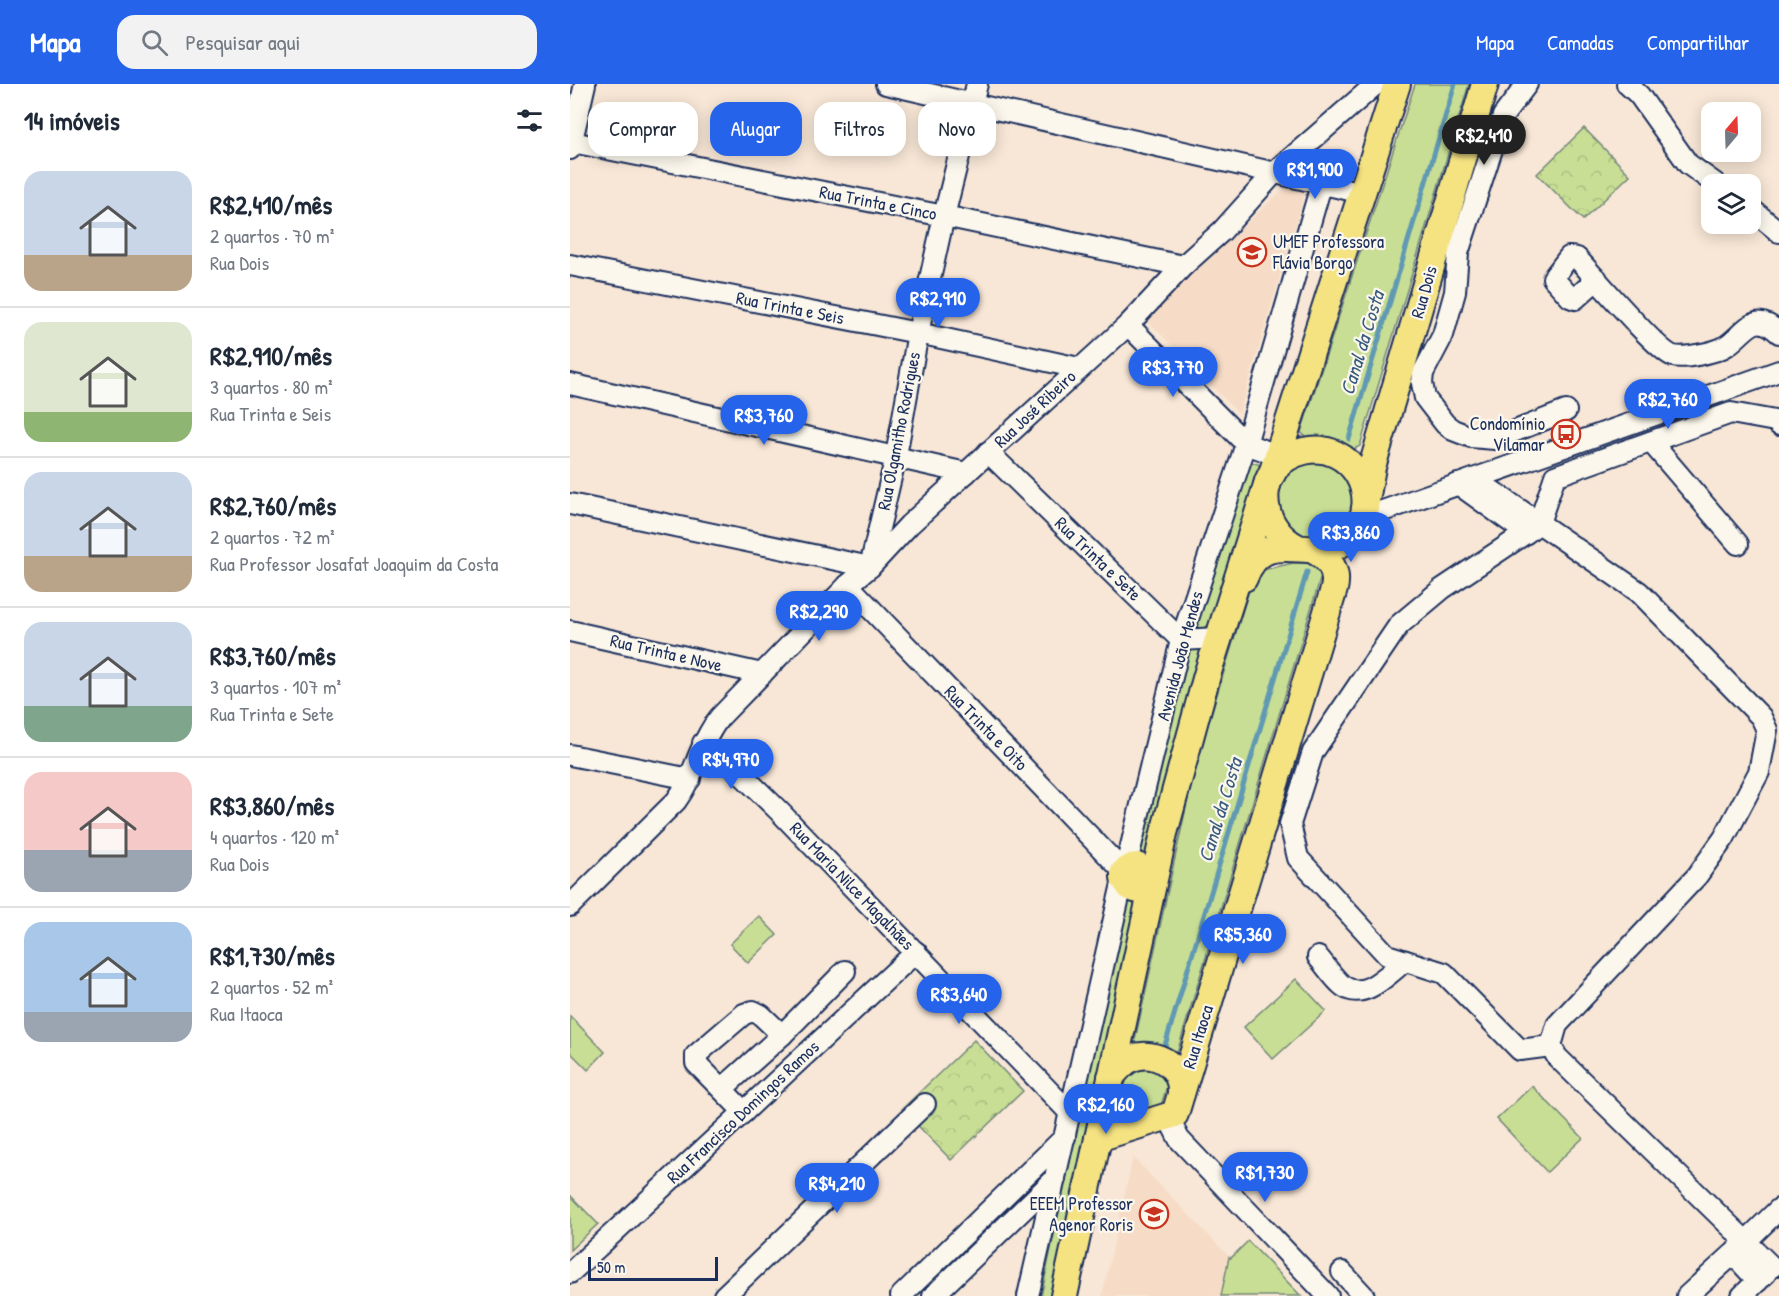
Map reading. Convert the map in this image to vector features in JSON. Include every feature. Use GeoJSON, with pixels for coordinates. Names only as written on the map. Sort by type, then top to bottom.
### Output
{"type":"FeatureCollection","features":[{"type":"Feature","properties":{"kind":"main road","name":"Avenida João Mendes"},"geometry":{"type":"LineString","coordinates":[[1064,1296],[1109,1087],[1138,878],[1183,760],[1218,638],[1397,84]]}},
{"type":"Feature","properties":{"kind":"main road","name":"Rua Dois"},"geometry":{"type":"LineString","coordinates":[[1334,589],[1347,566],[1363,515],[1372,467],[1485,84]]}},
{"type":"Feature","properties":{"kind":"main road"},"geometry":{"type":"LineString","coordinates":[[1227,610],[1246,571],[1256,558],[1271,549],[1280,547],[1306,549],[1333,548],[1348,540],[1363,515],[1364,484],[1356,469],[1328,451],[1312,450],[1296,453],[1272,471],[1266,491],[1265,509],[1271,525],[1283,539],[1306,549],[1326,558],[1336,576],[1334,589]]}},
{"type":"Feature","properties":{"kind":"main road","name":"Rua Itaoca"},"geometry":{"type":"LineString","coordinates":[[1178,1104],[1334,589]]}},
{"type":"Feature","properties":{"kind":"main road"},"geometry":{"type":"LineString","coordinates":[[1098,1138],[1143,1124],[1178,1104],[1179,1078],[1173,1069],[1156,1057],[1140,1056],[1122,1064],[1109,1087],[1111,1108],[1119,1118],[1130,1123],[1143,1124]]}},
{"type":"Feature","properties":{"kind":"street"},"geometry":{"type":"LineString","coordinates":[[571,146],[585,84]]}},
{"type":"Feature","properties":{"kind":"street"},"geometry":{"type":"LineString","coordinates":[[886,84],[975,93],[1363,193]]}},
{"type":"Feature","properties":{"kind":"street","name":"Rua José Ribeiro"},"geometry":{"type":"LineString","coordinates":[[570,906],[676,801],[690,779],[703,744],[720,717],[848,585],[870,567],[909,525],[1128,325],[1183,266],[1222,231],[1275,172],[1376,84]]}},
{"type":"Feature","properties":{"kind":"street"},"geometry":{"type":"LineString","coordinates":[[1527,84],[1503,116],[1458,253],[1455,292],[1443,335],[1423,373],[1423,391],[1428,405],[1445,424],[1462,434],[1483,440],[1495,439],[1566,411]]}},
{"type":"Feature","properties":{"kind":"street"},"geometry":{"type":"LineString","coordinates":[[1627,84],[1636,92],[1688,164],[1702,174]]}},
{"type":"Feature","properties":{"kind":"street","name":"Rua Olgamitho Rodrigues"},"geometry":{"type":"LineString","coordinates":[[870,567],[896,456],[918,333],[975,93]]}},
{"type":"Feature","properties":{"kind":"street","name":"Rua Trinta e Cinco"},"geometry":{"type":"LineString","coordinates":[[571,146],[944,216],[1183,266]]}},
{"type":"Feature","properties":{"kind":"street","name":"Avenida João Mendes"},"geometry":{"type":"LineString","coordinates":[[1040,1207],[1055,1179],[1070,1113],[1138,878],[1181,640],[1246,444],[1322,182]]}},
{"type":"Feature","properties":{"kind":"street"},"geometry":{"type":"LineString","coordinates":[[1761,217],[1779,232]]}},
{"type":"Feature","properties":{"kind":"street","name":"Rua Trinta e Seis"},"geometry":{"type":"LineString","coordinates":[[570,265],[918,333],[1079,368]]}},
{"type":"Feature","properties":{"kind":"street"},"geometry":{"type":"LineString","coordinates":[[1597,279],[1659,347],[1672,356],[1717,351],[1749,325],[1757,322],[1769,325],[1779,333]]}},
{"type":"Feature","properties":{"kind":"street"},"geometry":{"type":"LineString","coordinates":[[1128,325],[1272,471]]}},
{"type":"Feature","properties":{"kind":"street"},"geometry":{"type":"LineString","coordinates":[[1363,515],[1467,482],[1779,371]]}},
{"type":"Feature","properties":{"kind":"street"},"geometry":{"type":"LineString","coordinates":[[570,384],[966,473]]}},
{"type":"Feature","properties":{"kind":"street"},"geometry":{"type":"LineString","coordinates":[[1551,1046],[1520,1050],[1444,973],[1387,955],[1298,858],[1290,824],[1313,752],[1399,625],[1442,589],[1532,528],[1555,476],[1731,413],[1775,421],[1779,424]]}},
{"type":"Feature","properties":{"kind":"street"},"geometry":{"type":"LineString","coordinates":[[1650,442],[1738,544]]}},
{"type":"Feature","properties":{"kind":"street","name":"Rua Trinta e Sete"},"geometry":{"type":"LineString","coordinates":[[988,452],[1181,640]]}},
{"type":"Feature","properties":{"kind":"street"},"geometry":{"type":"LineString","coordinates":[[1467,482],[1532,528],[1639,592],[1773,731],[1759,772],[1724,838],[1697,876],[1557,1025],[1551,1046],[1557,1057],[1739,1248],[1770,1270],[1742,1296]]}},
{"type":"Feature","properties":{"kind":"street"},"geometry":{"type":"LineString","coordinates":[[570,504],[870,567]]}},
{"type":"Feature","properties":{"kind":"street","name":"Rua Trinta e Oito"},"geometry":{"type":"LineString","coordinates":[[848,585],[1138,878]]}},
{"type":"Feature","properties":{"kind":"street","name":"Rua Trinta e Nove"},"geometry":{"type":"LineString","coordinates":[[570,631],[762,674]]}},
{"type":"Feature","properties":{"kind":"street"},"geometry":{"type":"LineString","coordinates":[[1181,640],[1218,638]]}},
{"type":"Feature","properties":{"kind":"street","name":"Rua Maria Nilce Magalhães"},"geometry":{"type":"LineString","coordinates":[[703,744],[735,768],[1070,1113]]}},
{"type":"Feature","properties":{"kind":"street"},"geometry":{"type":"LineString","coordinates":[[570,755],[690,779]]}},
{"type":"Feature","properties":{"kind":"street","name":"Rua Francisco Domingos Ramos"},"geometry":{"type":"LineString","coordinates":[[570,1273],[916,952]]}},
{"type":"Feature","properties":{"kind":"street"},"geometry":{"type":"LineString","coordinates":[[1318,957],[1344,987],[1355,992],[1368,990],[1405,961]]}},
{"type":"Feature","properties":{"kind":"street"},"geometry":{"type":"LineString","coordinates":[[722,1089],[782,1035],[845,971]]}},
{"type":"Feature","properties":{"kind":"street"},"geometry":{"type":"LineString","coordinates":[[744,1112],[696,1063],[696,1055],[744,1014],[753,1011],[761,1015],[782,1035]]}},
{"type":"Feature","properties":{"kind":"street"},"geometry":{"type":"LineString","coordinates":[[724,1296],[925,1104]]}},
{"type":"Feature","properties":{"kind":"street","name":"Rua Itaoca"},"geometry":{"type":"LineString","coordinates":[[1178,1104],[1173,1127],[1179,1139],[1328,1296]]}},
{"type":"Feature","properties":{"kind":"street"},"geometry":{"type":"LineString","coordinates":[[901,1296],[1065,1137]]}},
{"type":"Feature","properties":{"kind":"street"},"geometry":{"type":"LineString","coordinates":[[995,1207],[1016,1198],[1040,1207]]}},
{"type":"Feature","properties":{"kind":"street"},"geometry":{"type":"LineString","coordinates":[[995,1207],[1006,1227]]}},
{"type":"Feature","properties":{"kind":"street"},"geometry":{"type":"LineString","coordinates":[[933,1296],[1006,1227],[1040,1207]]}},
{"type":"Feature","properties":{"kind":"street"},"geometry":{"type":"LineString","coordinates":[[1028,1296],[1040,1207]]}},
{"type":"Feature","properties":{"kind":"street"},"geometry":{"type":"LineString","coordinates":[[1688,1296],[1779,1209]]}},
{"type":"Feature","properties":{"kind":"street"},"geometry":{"type":"LineString","coordinates":[[1342,1272],[1364,1296]]}},
{"type":"Feature","properties":{"kind":"shaded area","name":"UMEF Professora Flávia Borgo"},"geometry":{"type":"Polygon","coordinates":[[[1290,183],[1307,186],[1239,414],[1145,318],[1290,183]]]}},
{"type":"Feature","properties":{"kind":"shaded area","name":"EEEM Professor Agenor Roris"},"geometry":{"type":"Polygon","coordinates":[[[1133,1157],[1267,1296],[1102,1296],[1133,1157]]]}},
{"type":"Feature","properties":{"kind":"green space"},"geometry":{"type":"Polygon","coordinates":[[[1415,84],[1469,84],[1360,446],[1354,449],[1330,439],[1305,437],[1301,432],[1415,84]]]}},
{"type":"Feature","properties":{"kind":"green space"},"geometry":{"type":"Polygon","coordinates":[[[1584,128],[1630,175],[1583,220],[1537,174],[1584,128]]]}},
{"type":"Feature","properties":{"kind":"green space"},"geometry":{"type":"Polygon","coordinates":[[[1250,462],[1261,467],[1210,623],[1200,630],[1195,627],[1250,462]]]}},
{"type":"Feature","properties":{"kind":"green space"},"geometry":{"type":"Polygon","coordinates":[[[1324,462],[1348,476],[1357,509],[1337,536],[1303,539],[1282,521],[1278,507],[1280,485],[1289,472],[1301,466],[1324,462]]]}},
{"type":"Feature","properties":{"kind":"green space"},"geometry":{"type":"Polygon","coordinates":[[[1293,563],[1307,563],[1320,570],[1321,576],[1160,1109],[1115,1131],[1191,785],[1251,584],[1263,570],[1293,563]]]}},
{"type":"Feature","properties":{"kind":"green space"},"geometry":{"type":"Polygon","coordinates":[[[1197,647],[1201,650],[1171,757],[1147,857],[1135,859],[1187,654],[1197,647]]]}},
{"type":"Feature","properties":{"kind":"green space"},"geometry":{"type":"Polygon","coordinates":[[[1126,899],[1136,902],[1052,1296],[1041,1296],[1126,899]]]}},
{"type":"Feature","properties":{"kind":"green space"},"geometry":{"type":"Polygon","coordinates":[[[759,916],[777,935],[748,963],[730,944],[759,916]]]}},
{"type":"Feature","properties":{"kind":"green space"},"geometry":{"type":"Polygon","coordinates":[[[1296,979],[1326,1011],[1273,1059],[1244,1027],[1296,979]]]}},
{"type":"Feature","properties":{"kind":"green space"},"geometry":{"type":"Polygon","coordinates":[[[570,1016],[605,1052],[588,1070],[570,1052],[570,1016]]]}},
{"type":"Feature","properties":{"kind":"green space"},"geometry":{"type":"Polygon","coordinates":[[[974,1040],[1023,1091],[951,1160],[902,1109],[974,1040]]]}},
{"type":"Feature","properties":{"kind":"green space"},"geometry":{"type":"Polygon","coordinates":[[[1532,1086],[1583,1138],[1547,1172],[1497,1119],[1532,1086]]]}},
{"type":"Feature","properties":{"kind":"green space"},"geometry":{"type":"Polygon","coordinates":[[[570,1195],[598,1224],[570,1250],[570,1195]]]}},
{"type":"Feature","properties":{"kind":"green space"},"geometry":{"type":"Polygon","coordinates":[[[1248,1241],[1301,1296],[1221,1296],[1229,1257],[1231,1258],[1248,1241]]]}},
{"type":"Feature","properties":{"kind":"waterway","name":"Canal da Costa"},"geometry":{"type":"LineString","coordinates":[[1349,439],[1455,84]]}},
{"type":"Feature","properties":{"kind":"waterway","name":"Canal da Costa"},"geometry":{"type":"LineString","coordinates":[[1163,1052],[1307,572]]}},
{"type":"Feature","properties":{"kind":"place","name":"UMEF Professora Flávia Borgo"},"geometry":{"type":"Point","coordinates":[1252,252]}},
{"type":"Feature","properties":{"kind":"place","name":"Condomínio Vilamar"},"geometry":{"type":"Point","coordinates":[1566,434]}},
{"type":"Feature","properties":{"kind":"place","name":"EEEM Professor Agenor Roris"},"geometry":{"type":"Point","coordinates":[1154,1214]}}]}
